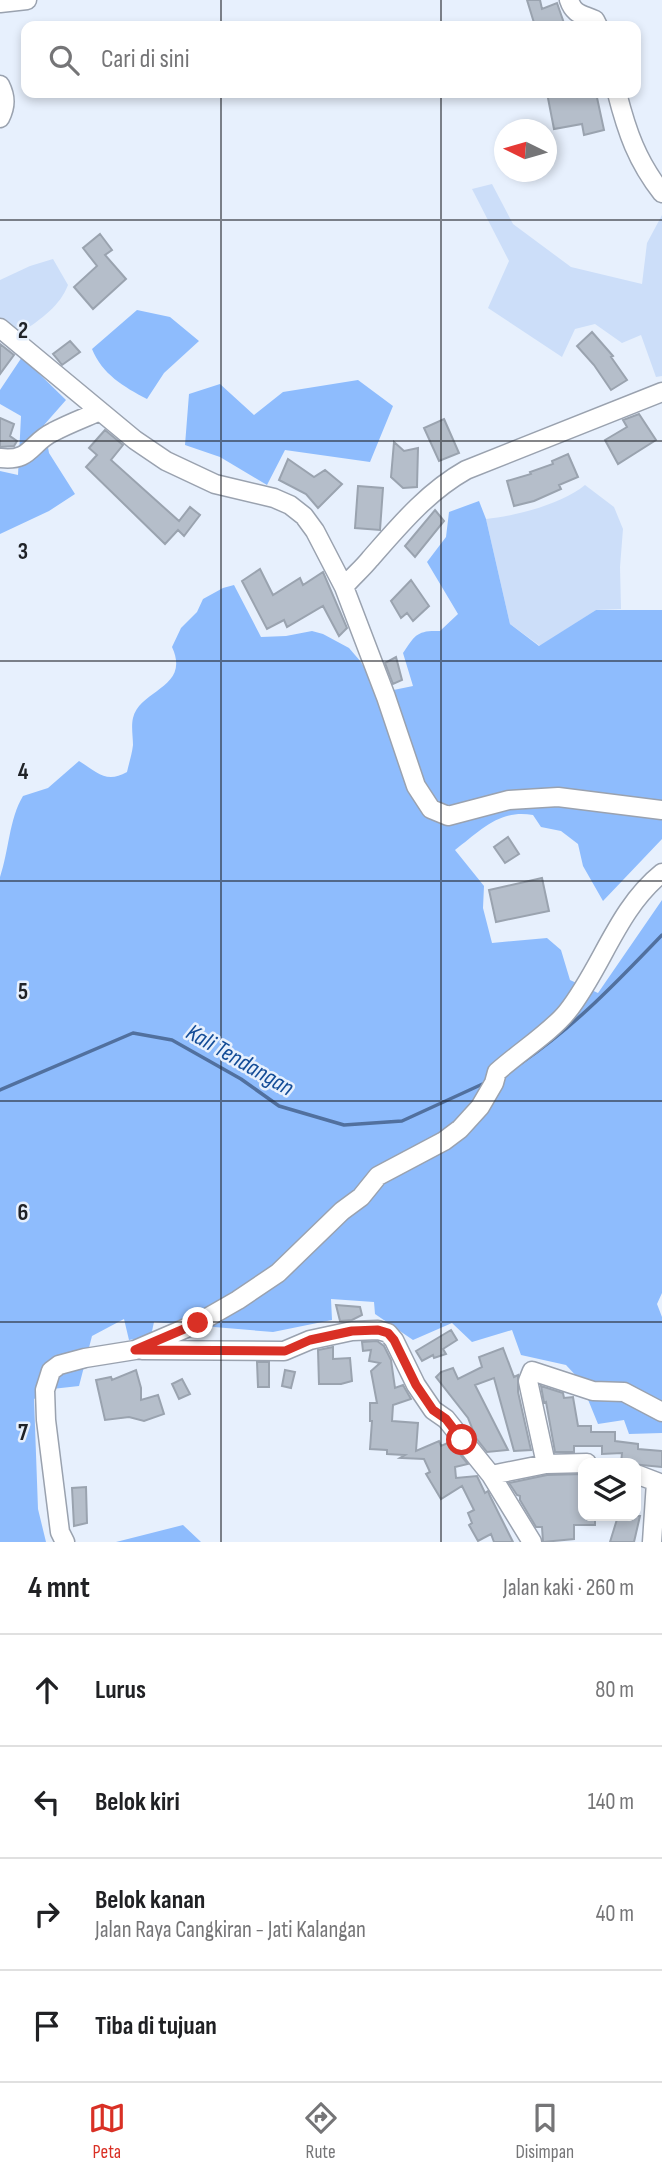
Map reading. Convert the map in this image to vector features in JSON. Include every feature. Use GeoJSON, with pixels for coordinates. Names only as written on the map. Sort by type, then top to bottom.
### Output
{"type":"FeatureCollection","features":[{"type":"Feature","properties":{"kind":"street"},"geometry":{"type":"LineString","coordinates":[[0,3],[27,0]]}},
{"type":"Feature","properties":{"kind":"street"},"geometry":{"type":"LineString","coordinates":[[569,0],[573,10],[596,21]]}},
{"type":"Feature","properties":{"kind":"street"},"geometry":{"type":"LineString","coordinates":[[0,85],[5,93],[5,105],[0,118]]}},
{"type":"Feature","properties":{"kind":"street"},"geometry":{"type":"LineString","coordinates":[[619,98],[634,148],[646,172],[662,193]]}},
{"type":"Feature","properties":{"kind":"street"},"geometry":{"type":"LineString","coordinates":[[0,328],[135,440],[178,467],[215,484],[274,498],[290,505],[304,516],[315,531],[344,587],[416,786],[431,809],[448,816],[509,800],[558,797],[662,810]]}},
{"type":"Feature","properties":{"kind":"street"},"geometry":{"type":"LineString","coordinates":[[344,587],[404,522],[448,480],[466,470],[662,392]]}},
{"type":"Feature","properties":{"kind":"street"},"geometry":{"type":"LineString","coordinates":[[0,458],[18,459],[26,456],[49,433],[100,411]]}},
{"type":"Feature","properties":{"kind":"street"},"geometry":{"type":"LineString","coordinates":[[135,1350],[198,1323],[278,1273],[342,1211],[361,1197],[378,1176],[460,1129],[480,1107],[495,1078],[566,1014],[635,901],[662,873]]}},
{"type":"Feature","properties":{"kind":"street"},"geometry":{"type":"LineString","coordinates":[[65,1542],[60,1532],[54,1494],[46,1420],[46,1381],[51,1371],[85,1358],[135,1350],[285,1351],[310,1340],[352,1331],[378,1330],[388,1333],[394,1340],[416,1385],[433,1410],[446,1419],[491,1475],[532,1542]]}},
{"type":"Feature","properties":{"kind":"street"},"geometry":{"type":"LineString","coordinates":[[546,1464],[528,1381],[532,1371],[593,1391],[624,1392],[662,1412]]}},
{"type":"Feature","properties":{"kind":"street"},"geometry":{"type":"LineString","coordinates":[[491,1475],[546,1464],[578,1463]]}},
{"type":"Feature","properties":{"kind":"street"},"geometry":{"type":"LineString","coordinates":[[641,1476],[659,1483],[652,1542]]}},
{"type":"Feature","properties":{"kind":"shaded area"},"geometry":{"type":"Polygon","coordinates":[[[492,184],[513,224],[571,267],[642,284],[647,243],[662,215],[662,376],[656,377],[641,335],[622,343],[595,324],[575,329],[562,357],[488,308],[509,261],[472,189],[492,184]]]}},
{"type":"Feature","properties":{"kind":"shaded area"},"geometry":{"type":"Polygon","coordinates":[[[53,259],[68,285],[55,306],[22,332],[0,320],[0,280],[53,259]]]}},
{"type":"Feature","properties":{"kind":"shaded area"},"geometry":{"type":"Polygon","coordinates":[[[137,310],[170,317],[199,341],[164,373],[147,399],[108,373],[92,349],[137,310]]]}},
{"type":"Feature","properties":{"kind":"shaded area"},"geometry":{"type":"Polygon","coordinates":[[[22,357],[66,400],[44,425],[49,453],[75,494],[49,511],[0,534],[0,471],[18,475],[21,416],[0,404],[0,390],[22,357]]]}},
{"type":"Feature","properties":{"kind":"shaded area"},"geometry":{"type":"Polygon","coordinates":[[[358,380],[393,406],[370,462],[285,450],[267,485],[220,457],[185,445],[189,394],[220,384],[254,415],[283,392],[358,380]]]}},
{"type":"Feature","properties":{"kind":"shaded area"},"geometry":{"type":"Polygon","coordinates":[[[585,485],[614,507],[623,529],[621,609],[596,610],[540,646],[510,624],[486,519],[538,508],[564,498],[585,485]]]}},
{"type":"Feature","properties":{"kind":"shaded area"},"geometry":{"type":"Polygon","coordinates":[[[479,501],[486,519],[510,624],[539,646],[596,610],[662,610],[662,839],[603,901],[583,866],[578,844],[561,831],[541,827],[533,815],[500,818],[455,850],[484,886],[483,908],[492,943],[547,938],[561,950],[570,980],[598,993],[662,900],[662,1293],[657,1304],[662,1317],[662,1433],[629,1434],[624,1420],[598,1424],[580,1380],[566,1365],[521,1355],[512,1330],[472,1342],[452,1323],[413,1340],[375,1314],[374,1302],[331,1299],[332,1320],[273,1332],[154,1322],[151,1336],[129,1340],[124,1319],[92,1336],[79,1386],[52,1389],[34,1399],[38,1509],[46,1542],[0,1542],[0,877],[18,805],[23,796],[48,788],[79,761],[107,777],[127,772],[133,745],[132,721],[137,708],[170,680],[175,671],[176,661],[172,647],[181,628],[197,612],[203,599],[223,588],[234,585],[261,637],[312,631],[323,634],[349,648],[361,662],[379,693],[413,686],[403,653],[417,635],[426,631],[440,631],[458,614],[427,562],[446,537],[449,512],[479,501]]]}},
{"type":"Feature","properties":{"kind":"shaded area"},"geometry":{"type":"Polygon","coordinates":[[[183,1525],[201,1542],[116,1542],[183,1525]]]}},
{"type":"Feature","properties":{"kind":"building"},"geometry":{"type":"Polygon","coordinates":[[[527,0],[540,0],[542,9],[557,3],[563,21],[533,21],[527,0]]]}},
{"type":"Feature","properties":{"kind":"building"},"geometry":{"type":"Polygon","coordinates":[[[548,98],[597,98],[604,130],[584,135],[582,124],[557,128],[557,119],[552,119],[548,98]]]}},
{"type":"Feature","properties":{"kind":"building"},"geometry":{"type":"Polygon","coordinates":[[[100,234],[112,250],[105,255],[126,279],[93,309],[74,287],[97,266],[83,248],[100,234]]]}},
{"type":"Feature","properties":{"kind":"building"},"geometry":{"type":"Polygon","coordinates":[[[592,332],[613,356],[611,357],[627,380],[611,390],[577,346],[592,332]]]}},
{"type":"Feature","properties":{"kind":"building"},"geometry":{"type":"Polygon","coordinates":[[[70,341],[80,352],[62,365],[53,354],[70,341]]]}},
{"type":"Feature","properties":{"kind":"building"},"geometry":{"type":"Polygon","coordinates":[[[0,344],[14,355],[0,374],[0,344]]]}},
{"type":"Feature","properties":{"kind":"building"},"geometry":{"type":"Polygon","coordinates":[[[639,414],[656,440],[618,464],[605,440],[627,427],[623,420],[639,414]]]}},
{"type":"Feature","properties":{"kind":"building"},"geometry":{"type":"Polygon","coordinates":[[[0,418],[14,424],[10,436],[17,441],[14,446],[0,447],[0,418]]]}},
{"type":"Feature","properties":{"kind":"building"},"geometry":{"type":"Polygon","coordinates":[[[444,419],[459,453],[439,461],[424,428],[444,419]]]}},
{"type":"Feature","properties":{"kind":"building"},"geometry":{"type":"Polygon","coordinates":[[[105,430],[123,445],[111,460],[179,521],[190,507],[200,515],[184,536],[178,530],[165,544],[86,467],[97,455],[89,448],[105,430]]]}},
{"type":"Feature","properties":{"kind":"building"},"geometry":{"type":"Polygon","coordinates":[[[394,442],[404,451],[418,448],[417,487],[403,488],[391,477],[394,442]]]}},
{"type":"Feature","properties":{"kind":"building"},"geometry":{"type":"Polygon","coordinates":[[[568,454],[578,477],[559,485],[561,489],[534,501],[514,506],[507,481],[531,474],[530,472],[553,464],[552,461],[568,454]]]}},
{"type":"Feature","properties":{"kind":"building"},"geometry":{"type":"Polygon","coordinates":[[[288,459],[314,477],[325,470],[342,484],[318,508],[306,494],[279,480],[288,459]]]}},
{"type":"Feature","properties":{"kind":"building"},"geometry":{"type":"Polygon","coordinates":[[[358,486],[383,488],[380,530],[355,528],[358,486]]]}},
{"type":"Feature","properties":{"kind":"building"},"geometry":{"type":"Polygon","coordinates":[[[435,510],[444,521],[415,557],[405,546],[435,510]]]}},
{"type":"Feature","properties":{"kind":"building"},"geometry":{"type":"Polygon","coordinates":[[[260,569],[273,595],[300,578],[303,585],[323,572],[347,628],[339,636],[323,606],[287,627],[284,620],[267,629],[242,581],[260,569]]]}},
{"type":"Feature","properties":{"kind":"building"},"geometry":{"type":"Polygon","coordinates":[[[411,580],[429,606],[413,621],[407,613],[401,618],[391,601],[411,580]]]}},
{"type":"Feature","properties":{"kind":"building"},"geometry":{"type":"Polygon","coordinates":[[[396,657],[402,680],[393,684],[385,663],[396,657]]]}},
{"type":"Feature","properties":{"kind":"building"},"geometry":{"type":"Polygon","coordinates":[[[508,837],[519,854],[505,863],[494,847],[508,837]]]}},
{"type":"Feature","properties":{"kind":"building"},"geometry":{"type":"Polygon","coordinates":[[[542,878],[549,911],[496,922],[489,890],[542,878]]]}},
{"type":"Feature","properties":{"kind":"building"},"geometry":{"type":"Polygon","coordinates":[[[336,1305],[360,1307],[362,1315],[352,1320],[340,1321],[336,1305]]]}},
{"type":"Feature","properties":{"kind":"building"},"geometry":{"type":"Polygon","coordinates":[[[451,1330],[457,1340],[443,1349],[446,1354],[434,1358],[433,1355],[422,1361],[416,1351],[451,1330]]]}},
{"type":"Feature","properties":{"kind":"building"},"geometry":{"type":"Polygon","coordinates":[[[377,1341],[384,1346],[391,1360],[395,1388],[403,1385],[411,1399],[393,1405],[392,1421],[418,1423],[416,1451],[439,1441],[441,1446],[450,1442],[468,1464],[455,1467],[456,1478],[477,1476],[485,1493],[488,1491],[513,1542],[494,1542],[491,1534],[478,1541],[469,1525],[472,1523],[468,1513],[474,1510],[462,1486],[441,1499],[426,1474],[430,1472],[424,1459],[400,1458],[405,1455],[370,1449],[370,1403],[377,1403],[371,1371],[380,1363],[369,1361],[371,1350],[363,1351],[362,1342],[377,1341]]]}},
{"type":"Feature","properties":{"kind":"building"},"geometry":{"type":"Polygon","coordinates":[[[333,1347],[333,1359],[350,1358],[352,1381],[319,1384],[318,1350],[333,1347]]]}},
{"type":"Feature","properties":{"kind":"building"},"geometry":{"type":"Polygon","coordinates":[[[503,1348],[514,1377],[518,1375],[518,1392],[531,1450],[514,1451],[494,1378],[475,1385],[508,1450],[487,1452],[476,1438],[468,1418],[436,1377],[453,1368],[458,1379],[482,1367],[479,1357],[503,1348]]]}},
{"type":"Feature","properties":{"kind":"building"},"geometry":{"type":"Polygon","coordinates":[[[257,1362],[269,1362],[269,1387],[258,1387],[257,1362]]]}},
{"type":"Feature","properties":{"kind":"building"},"geometry":{"type":"Polygon","coordinates":[[[136,1370],[141,1400],[158,1395],[164,1414],[144,1421],[129,1417],[105,1420],[96,1380],[111,1377],[112,1380],[136,1370]]]}},
{"type":"Feature","properties":{"kind":"building"},"geometry":{"type":"Polygon","coordinates":[[[285,1370],[295,1372],[291,1388],[282,1386],[285,1370]]]}},
{"type":"Feature","properties":{"kind":"building"},"geometry":{"type":"Polygon","coordinates":[[[182,1379],[190,1394],[179,1399],[172,1384],[182,1379]]]}},
{"type":"Feature","properties":{"kind":"building"},"geometry":{"type":"Polygon","coordinates":[[[541,1386],[563,1393],[564,1398],[573,1397],[578,1426],[591,1426],[591,1432],[615,1432],[615,1441],[638,1444],[638,1449],[662,1451],[662,1467],[641,1465],[641,1458],[622,1458],[622,1453],[602,1454],[602,1446],[574,1446],[574,1452],[555,1452],[546,1402],[544,1403],[541,1386]]]}},
{"type":"Feature","properties":{"kind":"building"},"geometry":{"type":"Polygon","coordinates":[[[578,1474],[578,1521],[595,1521],[595,1525],[574,1525],[574,1539],[543,1542],[542,1527],[536,1527],[520,1496],[509,1483],[547,1475],[578,1474]]]}},
{"type":"Feature","properties":{"kind":"building"},"geometry":{"type":"Polygon","coordinates":[[[86,1487],[87,1523],[74,1526],[72,1488],[86,1487]]]}},
{"type":"Feature","properties":{"kind":"building"},"geometry":{"type":"Polygon","coordinates":[[[616,1521],[639,1521],[634,1542],[610,1542],[616,1521]]]}},
{"type":"Feature","properties":{"kind":"waterway","name":"Kali Tendangan"},"geometry":{"type":"LineString","coordinates":[[521,1063],[577,1019],[662,935]]}},
{"type":"Feature","properties":{"kind":"waterway","name":"Kali Tendangan"},"geometry":{"type":"LineString","coordinates":[[0,1090],[133,1033],[172,1040],[241,1079],[279,1106],[344,1125],[402,1121],[487,1082]]}},
{"type":"Feature","properties":{"kind":"route"},"geometry":{"type":"LineString","coordinates":[[198,1323],[135,1350],[285,1351],[310,1340],[352,1331],[378,1330],[388,1333],[394,1340],[416,1385],[433,1410],[446,1419],[462,1440]]}}]}
